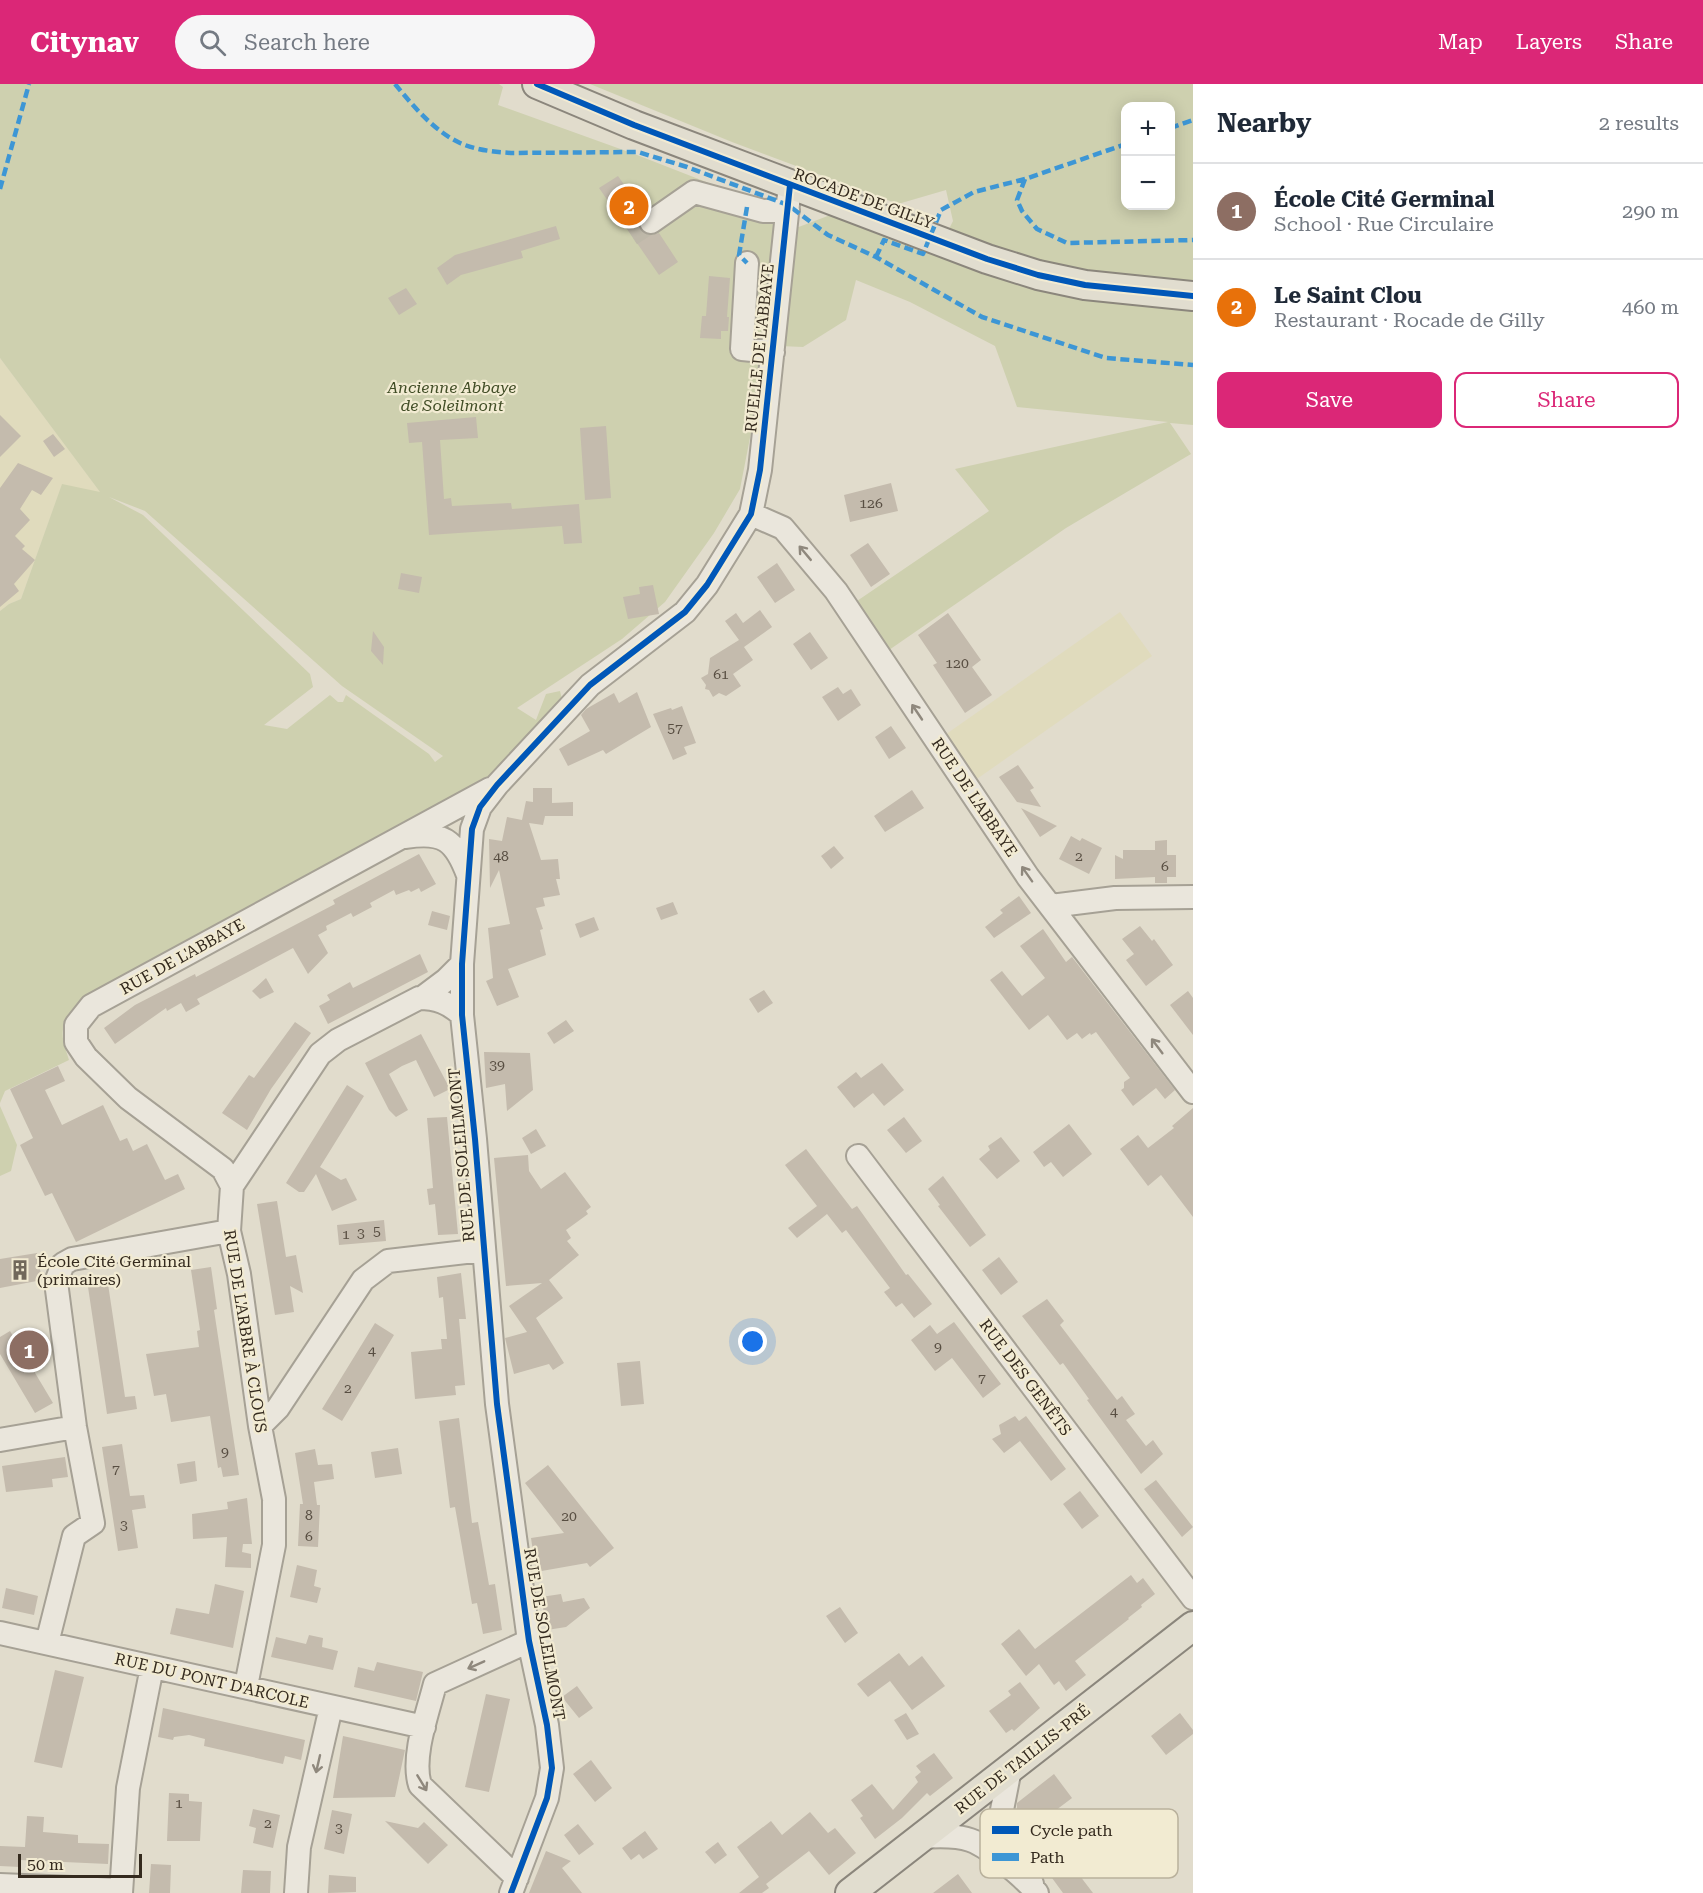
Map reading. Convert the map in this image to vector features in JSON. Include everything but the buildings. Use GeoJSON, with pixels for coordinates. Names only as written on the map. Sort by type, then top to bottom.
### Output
{"type":"FeatureCollection","features":[{"type":"Feature","properties":{"kind":"main road","name":"ROCADE DE GILLY"},"geometry":{"type":"LineString","coordinates":[[537,84],[789,198],[1038,275],[1085,285],[1193,296]]}},
{"type":"Feature","properties":{"kind":"main road","name":"RUE DE TAILLIS-PRÉ"},"geometry":{"type":"LineString","coordinates":[[850,1893],[1193,1626]]}},
{"type":"Feature","properties":{"kind":"street"},"geometry":{"type":"LineString","coordinates":[[651,222],[694,192],[763,211],[789,198]]}},
{"type":"Feature","properties":{"kind":"street","name":"RUELLE DE L'ABBAYE"},"geometry":{"type":"LineString","coordinates":[[751,513],[760,470],[789,198]]}},
{"type":"Feature","properties":{"kind":"street"},"geometry":{"type":"LineString","coordinates":[[747,263],[742,349],[772,352]]}},
{"type":"Feature","properties":{"kind":"street","name":"RUE DE SOLEILMONT"},"geometry":{"type":"LineString","coordinates":[[514,1886],[547,1798],[552,1768],[547,1725],[529,1641],[497,1404],[475,1139],[462,1015],[462,964],[472,829],[480,807],[497,785],[590,685],[685,612],[707,585],[751,513]]}},
{"type":"Feature","properties":{"kind":"street","name":"RUE DE L'ABBAYE"},"geometry":{"type":"LineString","coordinates":[[751,513],[783,528],[836,591],[1028,877],[1193,1092]]}},
{"type":"Feature","properties":{"kind":"street","name":"RUE DE L'ABBAYE"},"geometry":{"type":"LineString","coordinates":[[231,1186],[222,1168],[128,1098],[86,1057],[76,1042],[76,1025],[91,1006],[497,785]]}},
{"type":"Feature","properties":{"kind":"street"},"geometry":{"type":"LineString","coordinates":[[401,837],[424,834],[442,837],[462,858],[468,876]]}},
{"type":"Feature","properties":{"kind":"street"},"geometry":{"type":"LineString","coordinates":[[1051,906],[1115,898],[1193,897]]}},
{"type":"Feature","properties":{"kind":"street"},"geometry":{"type":"LineString","coordinates":[[231,1186],[320,1054],[338,1040],[422,998],[446,980],[462,964]]}},
{"type":"Feature","properties":{"kind":"street"},"geometry":{"type":"LineString","coordinates":[[422,998],[432,998],[450,1004],[462,1015]]}},
{"type":"Feature","properties":{"kind":"street","name":"RUE DES GENÊTS"},"geometry":{"type":"LineString","coordinates":[[858,1156],[1193,1598]]}},
{"type":"Feature","properties":{"kind":"street","name":"RUE DE L'ARBRE À CLOUS"},"geometry":{"type":"LineString","coordinates":[[231,1186],[229,1231],[239,1274],[260,1426],[274,1499],[274,1545],[246,1686]]}},
{"type":"Feature","properties":{"kind":"street"},"geometry":{"type":"LineString","coordinates":[[47,1643],[74,1536],[93,1523],[75,1427],[56,1282],[63,1264],[72,1258],[229,1231]]}},
{"type":"Feature","properties":{"kind":"street"},"geometry":{"type":"LineString","coordinates":[[260,1426],[278,1408],[363,1280],[388,1261],[483,1250]]}},
{"type":"Feature","properties":{"kind":"street"},"geometry":{"type":"LineString","coordinates":[[0,1440],[75,1427]]}},
{"type":"Feature","properties":{"kind":"street","name":"RUE DU PONT D'ARCOLE"},"geometry":{"type":"LineString","coordinates":[[0,1633],[424,1727]]}},
{"type":"Feature","properties":{"kind":"street"},"geometry":{"type":"LineString","coordinates":[[514,1886],[420,1785],[416,1773],[435,1684],[529,1641]]}},
{"type":"Feature","properties":{"kind":"street"},"geometry":{"type":"LineString","coordinates":[[0,1885],[121,1892],[128,1788],[152,1667]]}},
{"type":"Feature","properties":{"kind":"street"},"geometry":{"type":"LineString","coordinates":[[296,1893],[299,1847],[331,1707]]}},
{"type":"Feature","properties":{"kind":"street"},"geometry":{"type":"LineString","coordinates":[[1002,1809],[1010,1769]]}},
{"type":"Feature","properties":{"kind":"street"},"geometry":{"type":"LineString","coordinates":[[980,1842],[967,1828],[968,1801],[989,1801],[1001,1809]]}},
{"type":"Feature","properties":{"kind":"street"},"geometry":{"type":"LineString","coordinates":[[922,1837],[945,1835],[965,1837],[980,1843]]}},
{"type":"Feature","properties":{"kind":"street"},"geometry":{"type":"LineString","coordinates":[[1020,1878],[1035,1891]]}},
{"type":"Feature","properties":{"kind":"shaded area"},"geometry":{"type":"Polygon","coordinates":[[[0,358],[101,493],[62,485],[21,599],[0,611],[0,358]]]}},
{"type":"Feature","properties":{"kind":"shaded area"},"geometry":{"type":"Polygon","coordinates":[[[1120,612],[1152,656],[974,781],[942,737],[1120,612]]]}},
{"type":"Feature","properties":{"kind":"green space","name":"Ancienne Abbaye de Soleilmont"},"geometry":{"type":"Polygon","coordinates":[[[0,84],[499,84],[503,87],[498,105],[637,155],[773,208],[775,219],[764,346],[759,350],[755,412],[740,489],[714,533],[665,602],[622,639],[517,708],[536,720],[546,694],[560,691],[563,703],[496,776],[75,1011],[63,1028],[64,1045],[69,1060],[5,1091],[0,1103],[0,611],[21,599],[62,484],[100,492],[0,358],[0,84]],[[109,497],[143,515],[310,674],[313,687],[264,725],[287,729],[330,695],[338,702],[343,702],[346,695],[429,754],[435,762],[443,756],[342,686],[145,511],[109,497]]]}},
{"type":"Feature","properties":{"kind":"green space"},"geometry":{"type":"Polygon","coordinates":[[[590,84],[1193,84],[1193,425],[1170,423],[1191,454],[1066,528],[889,650],[857,601],[989,511],[955,469],[1168,422],[1017,407],[995,346],[910,302],[856,280],[846,320],[803,347],[780,346],[796,228],[833,214],[938,251],[953,221],[946,190],[898,204],[732,142],[590,84]]]}},
{"type":"Feature","properties":{"kind":"green space"},"geometry":{"type":"Polygon","coordinates":[[[0,1106],[17,1145],[11,1171],[0,1176],[0,1106]]]}},
{"type":"Feature","properties":{"kind":"tunnel"},"geometry":{"type":"LineString","coordinates":[[631,235],[651,222]]}},
{"type":"Feature","properties":{"kind":"marked path"},"geometry":{"type":"LineString","coordinates":[[0,189],[29,84]]}},
{"type":"Feature","properties":{"kind":"marked path"},"geometry":{"type":"LineString","coordinates":[[395,84],[441,132],[466,145],[511,153],[638,152],[687,167],[788,205],[828,235],[876,257],[982,317],[1106,358],[1193,365]]}},
{"type":"Feature","properties":{"kind":"marked path"},"geometry":{"type":"LineString","coordinates":[[1175,126],[1193,120]]}},
{"type":"Feature","properties":{"kind":"marked path"},"geometry":{"type":"LineString","coordinates":[[876,257],[884,240],[923,254],[941,210],[974,192],[1025,179],[1121,146]]}},
{"type":"Feature","properties":{"kind":"marked path"},"geometry":{"type":"LineString","coordinates":[[1025,179],[1017,200],[1022,211],[1037,229],[1067,243],[1193,240]]}},
{"type":"Feature","properties":{"kind":"marked path"},"geometry":{"type":"LineString","coordinates":[[747,207],[739,255],[747,263]]}},
{"type":"Feature","properties":{"kind":"cycle path"},"geometry":{"type":"LineString","coordinates":[[537,84],[634,125],[987,259],[1038,275],[1085,285],[1193,296]]}},
{"type":"Feature","properties":{"kind":"cycle path"},"geometry":{"type":"LineString","coordinates":[[511,1893],[547,1798],[552,1768],[547,1725],[529,1641],[497,1404],[475,1139],[462,1015],[462,964],[472,829],[480,807],[497,785],[590,685],[685,612],[707,585],[751,514],[760,470],[790,185]]}},
{"type":"Feature","properties":{"kind":"place","name":"Le Saint Clou"},"geometry":{"type":"Point","coordinates":[629,206]}},
{"type":"Feature","properties":{"kind":"place","name":"École Cité Germinal (primaires)"},"geometry":{"type":"Point","coordinates":[20,1270]}},
{"type":"Feature","properties":{"kind":"place","name":"École Cité Germinal"},"geometry":{"type":"Point","coordinates":[29,1350]}}]}
